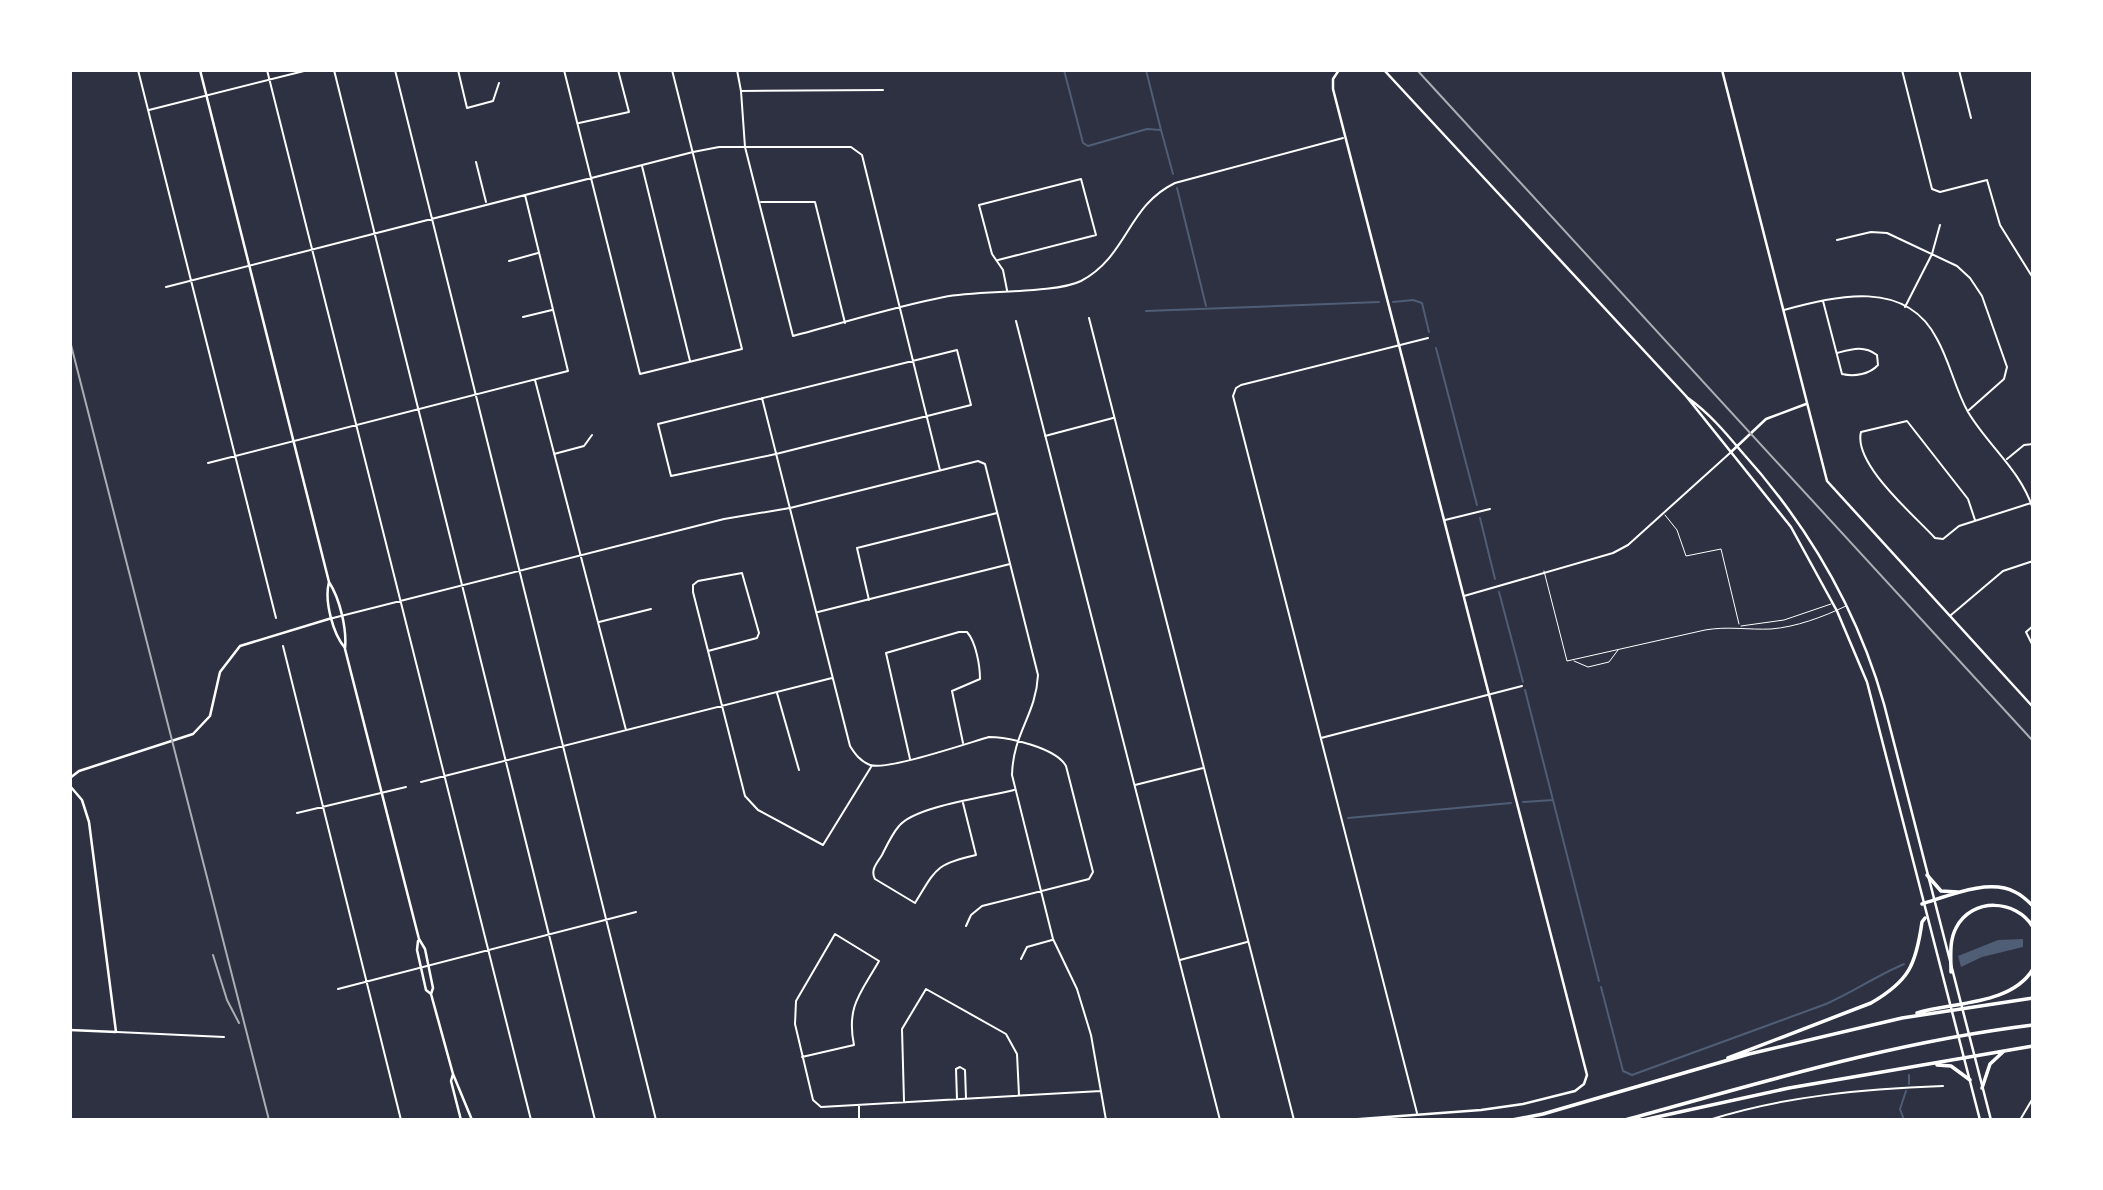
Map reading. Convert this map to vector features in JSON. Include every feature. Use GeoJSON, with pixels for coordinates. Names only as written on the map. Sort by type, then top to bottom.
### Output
{"type":"FeatureCollection","features":[{"type":"Feature","properties":{"kind":"highway"},"geometry":{"type":"LineString","coordinates":[[1927,875],[1941,891],[1970,891]]}},
{"type":"Feature","properties":{"kind":"highway"},"geometry":{"type":"LineString","coordinates":[[1922,904],[1970,891],[1999,887],[2015,891],[2033,906]]}},
{"type":"Feature","properties":{"kind":"highway"},"geometry":{"type":"LineString","coordinates":[[1951,972],[1951,944],[1956,928],[1976,909],[1993,905],[2012,908],[2027,918],[2033,927]]}},
{"type":"Feature","properties":{"kind":"highway"},"geometry":{"type":"LineString","coordinates":[[1692,1070],[1871,1003],[1891,992],[1914,964],[1922,922],[1926,918]]}},
{"type":"Feature","properties":{"kind":"highway"},"geometry":{"type":"LineString","coordinates":[[1512,1120],[1543,1114],[1749,1054],[1979,999],[2018,986],[2033,970]]}},
{"type":"Feature","properties":{"kind":"highway"},"geometry":{"type":"LineString","coordinates":[[1935,1010],[2033,998]]}},
{"type":"Feature","properties":{"kind":"highway"},"geometry":{"type":"LineString","coordinates":[[1625,1120],[1857,1055],[1991,1030],[2033,1026]]}},
{"type":"Feature","properties":{"kind":"highway"},"geometry":{"type":"LineString","coordinates":[[1643,1120],[1789,1088],[2033,1046]]}},
{"type":"Feature","properties":{"kind":"highway"},"geometry":{"type":"LineString","coordinates":[[1982,1088],[1990,1064],[2003,1052]]}},
{"type":"Feature","properties":{"kind":"highway"},"geometry":{"type":"LineString","coordinates":[[1931,1065],[1951,1066],[1970,1080]]}},
{"type":"Feature","properties":{"kind":"main road"},"geometry":{"type":"LineString","coordinates":[[200,70],[329,582],[346,639],[345,649],[428,966],[433,988],[431,994]]}},
{"type":"Feature","properties":{"kind":"main road"},"geometry":{"type":"LineString","coordinates":[[1339,70],[1333,89],[1586,1070],[1584,1084],[1566,1094],[1523,1104],[1418,1116],[1347,1120]]}},
{"type":"Feature","properties":{"kind":"main road"},"geometry":{"type":"LineString","coordinates":[[1384,70],[1686,396],[1784,516],[1837,611],[1872,697],[1922,904],[1980,1120]]}},
{"type":"Feature","properties":{"kind":"main road"},"geometry":{"type":"LineString","coordinates":[[1722,70],[1806,404],[1829,484],[2033,708]]}},
{"type":"Feature","properties":{"kind":"main road"},"geometry":{"type":"LineString","coordinates":[[1686,396],[1737,446],[1802,527],[1843,599],[1877,678],[1991,1120]]}},
{"type":"Feature","properties":{"kind":"main road"},"geometry":{"type":"LineString","coordinates":[[1731,453],[1766,419],[1806,404]]}},
{"type":"Feature","properties":{"kind":"main road"},"geometry":{"type":"LineString","coordinates":[[329,582],[326,591],[332,618],[338,640],[345,649]]}},
{"type":"Feature","properties":{"kind":"main road"},"geometry":{"type":"LineString","coordinates":[[70,778],[79,771],[193,734],[210,716],[220,672],[240,646],[332,618]]}},
{"type":"Feature","properties":{"kind":"main road"},"geometry":{"type":"LineString","coordinates":[[70,786],[82,800],[89,821],[116,1032],[70,1030]]}},
{"type":"Feature","properties":{"kind":"main road"},"geometry":{"type":"LineString","coordinates":[[419,939],[417,950],[426,989],[431,994],[453,1074],[472,1120]]}},
{"type":"Feature","properties":{"kind":"main road"},"geometry":{"type":"LineString","coordinates":[[453,1074],[451,1081],[461,1120]]}},
{"type":"Feature","properties":{"kind":"street"},"geometry":{"type":"LineString","coordinates":[[138,70],[275,618]]}},
{"type":"Feature","properties":{"kind":"street"},"geometry":{"type":"LineString","coordinates":[[267,70],[531,1120]]}},
{"type":"Feature","properties":{"kind":"street"},"geometry":{"type":"LineString","coordinates":[[148,111],[308,70]]}},
{"type":"Feature","properties":{"kind":"street"},"geometry":{"type":"LineString","coordinates":[[334,70],[595,1120]]}},
{"type":"Feature","properties":{"kind":"street"},"geometry":{"type":"LineString","coordinates":[[395,70],[656,1120]]}},
{"type":"Feature","properties":{"kind":"street"},"geometry":{"type":"LineString","coordinates":[[458,70],[467,108],[493,102],[499,83]]}},
{"type":"Feature","properties":{"kind":"street"},"geometry":{"type":"LineString","coordinates":[[564,70],[640,374],[742,349],[672,70]]}},
{"type":"Feature","properties":{"kind":"street"},"geometry":{"type":"LineString","coordinates":[[578,124],[629,112],[618,70]]}},
{"type":"Feature","properties":{"kind":"street"},"geometry":{"type":"LineString","coordinates":[[737,70],[745,147],[793,336],[945,297],[1078,283],[1103,269],[1121,247],[1134,218],[1148,200],[1175,183],[1345,137]]}},
{"type":"Feature","properties":{"kind":"street"},"geometry":{"type":"LineString","coordinates":[[1902,70],[1932,189],[1940,192],[1987,180],[2000,225],[2033,278]]}},
{"type":"Feature","properties":{"kind":"street"},"geometry":{"type":"LineString","coordinates":[[1959,70],[1971,118]]}},
{"type":"Feature","properties":{"kind":"street"},"geometry":{"type":"LineString","coordinates":[[741,91],[883,90]]}},
{"type":"Feature","properties":{"kind":"street"},"geometry":{"type":"LineString","coordinates":[[166,287],[693,152],[745,147],[851,147],[862,155],[940,471]]}},
{"type":"Feature","properties":{"kind":"street"},"geometry":{"type":"LineString","coordinates":[[476,162],[486,204]]}},
{"type":"Feature","properties":{"kind":"street"},"geometry":{"type":"LineString","coordinates":[[641,165],[691,362]]}},
{"type":"Feature","properties":{"kind":"street"},"geometry":{"type":"LineString","coordinates":[[998,260],[1096,235],[1081,179],[979,205],[992,254],[998,260],[1007,291]]}},
{"type":"Feature","properties":{"kind":"street"},"geometry":{"type":"LineString","coordinates":[[208,463],[568,370],[524,194]]}},
{"type":"Feature","properties":{"kind":"street"},"geometry":{"type":"LineString","coordinates":[[760,202],[815,202],[845,323]]}},
{"type":"Feature","properties":{"kind":"street"},"geometry":{"type":"LineString","coordinates":[[1905,307],[1932,254],[1940,225]]}},
{"type":"Feature","properties":{"kind":"street"},"geometry":{"type":"LineString","coordinates":[[1837,240],[1871,232],[1887,233],[1957,266],[1970,278],[1982,296],[2007,366],[2004,379],[1968,411]]}},
{"type":"Feature","properties":{"kind":"street"},"geometry":{"type":"LineString","coordinates":[[509,261],[539,253]]}},
{"type":"Feature","properties":{"kind":"street"},"geometry":{"type":"LineString","coordinates":[[1783,310],[1857,294],[1879,296],[1921,317],[1936,335],[1968,411],[2024,485],[2033,509]]}},
{"type":"Feature","properties":{"kind":"street"},"geometry":{"type":"LineString","coordinates":[[1823,300],[1842,374],[1851,376],[1873,371],[1878,365],[1877,355],[1870,350],[1855,348],[1837,353]]}},
{"type":"Feature","properties":{"kind":"street"},"geometry":{"type":"LineString","coordinates":[[523,317],[553,310]]}},
{"type":"Feature","properties":{"kind":"street"},"geometry":{"type":"LineString","coordinates":[[1089,318],[1294,1120]]}},
{"type":"Feature","properties":{"kind":"street"},"geometry":{"type":"LineString","coordinates":[[1016,321],[1220,1120]]}},
{"type":"Feature","properties":{"kind":"street"},"geometry":{"type":"LineString","coordinates":[[1418,1116],[1233,396],[1236,388],[1241,385],[1428,338]]}},
{"type":"Feature","properties":{"kind":"street"},"geometry":{"type":"LineString","coordinates":[[957,350],[971,405],[776,454],[671,476],[658,424],[762,398],[957,350]]}},
{"type":"Feature","properties":{"kind":"street"},"geometry":{"type":"LineString","coordinates":[[534,379],[626,730]]}},
{"type":"Feature","properties":{"kind":"street"},"geometry":{"type":"LineString","coordinates":[[762,398],[850,746],[858,758],[872,766],[910,759],[989,737],[1016,740],[1062,760],[1093,872],[1089,879],[982,906],[971,915],[966,926]]}},
{"type":"Feature","properties":{"kind":"street"},"geometry":{"type":"LineString","coordinates":[[1045,436],[1114,418]]}},
{"type":"Feature","properties":{"kind":"street"},"geometry":{"type":"LineString","coordinates":[[1975,520],[1968,499],[1907,421],[1861,432],[1859,440],[1866,462],[1935,538],[1943,539],[1959,526],[2031,503]]}},
{"type":"Feature","properties":{"kind":"street"},"geometry":{"type":"LineString","coordinates":[[553,454],[584,446],[592,435]]}},
{"type":"Feature","properties":{"kind":"street"},"geometry":{"type":"LineString","coordinates":[[2007,460],[2024,445],[2033,444]]}},
{"type":"Feature","properties":{"kind":"street"},"geometry":{"type":"LineString","coordinates":[[1464,596],[1613,553],[1663,514],[1731,453]]}},
{"type":"Feature","properties":{"kind":"street"},"geometry":{"type":"LineString","coordinates":[[332,618],[723,519],[790,508],[978,461],[985,464],[1038,675],[1037,694],[1012,752],[1015,790],[1053,939],[1077,989],[1091,1035],[1106,1120]]}},
{"type":"Feature","properties":{"kind":"street"},"geometry":{"type":"LineString","coordinates":[[1444,520],[1490,509]]}},
{"type":"Feature","properties":{"kind":"street"},"geometry":{"type":"LineString","coordinates":[[869,600],[857,548],[998,513]]}},
{"type":"Feature","properties":{"kind":"street"},"geometry":{"type":"LineString","coordinates":[[1950,616],[1977,590],[2003,571],[2033,561]]}},
{"type":"Feature","properties":{"kind":"street"},"geometry":{"type":"LineString","coordinates":[[817,613],[1011,564]]}},
{"type":"Feature","properties":{"kind":"street"},"geometry":{"type":"LineString","coordinates":[[708,651],[757,638],[759,633],[742,573],[698,581],[693,585],[708,651],[745,796],[758,810],[816,844],[823,845],[828,842],[872,766]]}},
{"type":"Feature","properties":{"kind":"street"},"geometry":{"type":"LineString","coordinates":[[599,622],[652,609]]}},
{"type":"Feature","properties":{"kind":"street"},"geometry":{"type":"LineString","coordinates":[[2033,626],[2026,632],[2033,646]]}},
{"type":"Feature","properties":{"kind":"street"},"geometry":{"type":"LineString","coordinates":[[910,759],[886,653],[894,648],[967,632],[971,637],[980,679],[952,691],[963,744]]}},
{"type":"Feature","properties":{"kind":"street"},"geometry":{"type":"LineString","coordinates":[[283,646],[401,1120]]}},
{"type":"Feature","properties":{"kind":"street"},"geometry":{"type":"LineString","coordinates":[[421,782],[833,677]]}},
{"type":"Feature","properties":{"kind":"street"},"geometry":{"type":"LineString","coordinates":[[1321,738],[1522,686]]}},
{"type":"Feature","properties":{"kind":"street"},"geometry":{"type":"LineString","coordinates":[[776,692],[799,770]]}},
{"type":"Feature","properties":{"kind":"street"},"geometry":{"type":"LineString","coordinates":[[1135,785],[1204,768]]}},
{"type":"Feature","properties":{"kind":"street"},"geometry":{"type":"LineString","coordinates":[[297,813],[406,787]]}},
{"type":"Feature","properties":{"kind":"street"},"geometry":{"type":"LineString","coordinates":[[962,803],[976,855],[949,860],[936,868],[915,903],[874,879],[873,869],[906,819],[962,803],[1015,790]]}},
{"type":"Feature","properties":{"kind":"street"},"geometry":{"type":"LineString","coordinates":[[338,989],[636,912]]}},
{"type":"Feature","properties":{"kind":"street"},"geometry":{"type":"LineString","coordinates":[[802,1057],[854,1045],[849,1023],[851,1013],[880,961],[835,934],[796,1001],[795,1024],[802,1057],[813,1100],[821,1107],[1102,1091]]}},
{"type":"Feature","properties":{"kind":"street"},"geometry":{"type":"LineString","coordinates":[[1021,959],[1027,947],[1053,939]]}},
{"type":"Feature","properties":{"kind":"street"},"geometry":{"type":"LineString","coordinates":[[1180,960],[1248,942]]}},
{"type":"Feature","properties":{"kind":"street"},"geometry":{"type":"LineString","coordinates":[[904,1102],[902,1029],[926,989],[1006,1034],[1017,1054],[1019,1096]]}},
{"type":"Feature","properties":{"kind":"street"},"geometry":{"type":"LineString","coordinates":[[116,1032],[224,1037]]}},
{"type":"Feature","properties":{"kind":"street"},"geometry":{"type":"LineString","coordinates":[[957,1099],[956,1069],[960,1067],[965,1070],[966,1099]]}},
{"type":"Feature","properties":{"kind":"street"},"geometry":{"type":"LineString","coordinates":[[1709,1120],[1771,1104],[1876,1088],[1943,1086]]}},
{"type":"Feature","properties":{"kind":"street"},"geometry":{"type":"LineString","coordinates":[[2020,1120],[2033,1098]]}},
{"type":"Feature","properties":{"kind":"street"},"geometry":{"type":"LineString","coordinates":[[859,1105],[859,1120]]}},
{"type":"Feature","properties":{"kind":"lane"},"geometry":{"type":"LineString","coordinates":[[1663,514],[1677,530],[1686,556],[1721,549],[1740,626]]}},
{"type":"Feature","properties":{"kind":"lane"},"geometry":{"type":"LineString","coordinates":[[1544,571],[1567,661],[1678,634],[1783,620],[1833,604]]}},
{"type":"Feature","properties":{"kind":"lane"},"geometry":{"type":"LineString","coordinates":[[1740,626],[1773,629],[1846,606]]}},
{"type":"Feature","properties":{"kind":"lane"},"geometry":{"type":"LineString","coordinates":[[1573,660],[1588,667],[1609,662],[1619,649]]}},
{"type":"Feature","properties":{"kind":"water"},"geometry":{"type":"Polygon","coordinates":[[[2023,939],[2023,947],[1982,957],[1961,967],[1958,956],[1998,940],[2023,939]]]}},
{"type":"Feature","properties":{"kind":"waterway"},"geometry":{"type":"LineString","coordinates":[[1064,70],[1083,143],[1088,146],[1147,129],[1161,130],[1173,174]]}},
{"type":"Feature","properties":{"kind":"waterway"},"geometry":{"type":"LineString","coordinates":[[1146,70],[1161,130]]}},
{"type":"Feature","properties":{"kind":"waterway"},"geometry":{"type":"LineString","coordinates":[[1177,188],[1206,306]]}},
{"type":"Feature","properties":{"kind":"waterway"},"geometry":{"type":"LineString","coordinates":[[1393,302],[1413,300],[1422,303],[1429,332]]}},
{"type":"Feature","properties":{"kind":"waterway"},"geometry":{"type":"LineString","coordinates":[[1146,311],[1379,302]]}},
{"type":"Feature","properties":{"kind":"waterway"},"geometry":{"type":"LineString","coordinates":[[1436,348],[1477,505]]}},
{"type":"Feature","properties":{"kind":"waterway"},"geometry":{"type":"LineString","coordinates":[[1480,518],[1495,579]]}},
{"type":"Feature","properties":{"kind":"waterway"},"geometry":{"type":"LineString","coordinates":[[1499,592],[1523,682]]}},
{"type":"Feature","properties":{"kind":"waterway"},"geometry":{"type":"LineString","coordinates":[[1525,690],[1599,981]]}},
{"type":"Feature","properties":{"kind":"waterway"},"geometry":{"type":"LineString","coordinates":[[1523,802],[1553,800]]}},
{"type":"Feature","properties":{"kind":"waterway"},"geometry":{"type":"LineString","coordinates":[[1348,818],[1511,803]]}},
{"type":"Feature","properties":{"kind":"waterway"},"geometry":{"type":"LineString","coordinates":[[1601,987],[1623,1071],[1632,1075],[1826,1004],[1904,964]]}},
{"type":"Feature","properties":{"kind":"waterway"},"geometry":{"type":"LineString","coordinates":[[1909,1075],[1909,1084]]}},
{"type":"Feature","properties":{"kind":"waterway"},"geometry":{"type":"LineString","coordinates":[[1904,1120],[1900,1109],[1906,1091]]}},
{"type":"Feature","properties":{"kind":"railway"},"geometry":{"type":"LineString","coordinates":[[1417,70],[2033,741]]}},
{"type":"Feature","properties":{"kind":"railway"},"geometry":{"type":"LineString","coordinates":[[70,341],[269,1120]]}},
{"type":"Feature","properties":{"kind":"railway"},"geometry":{"type":"LineString","coordinates":[[213,955],[227,1000],[239,1023]]}}]}
